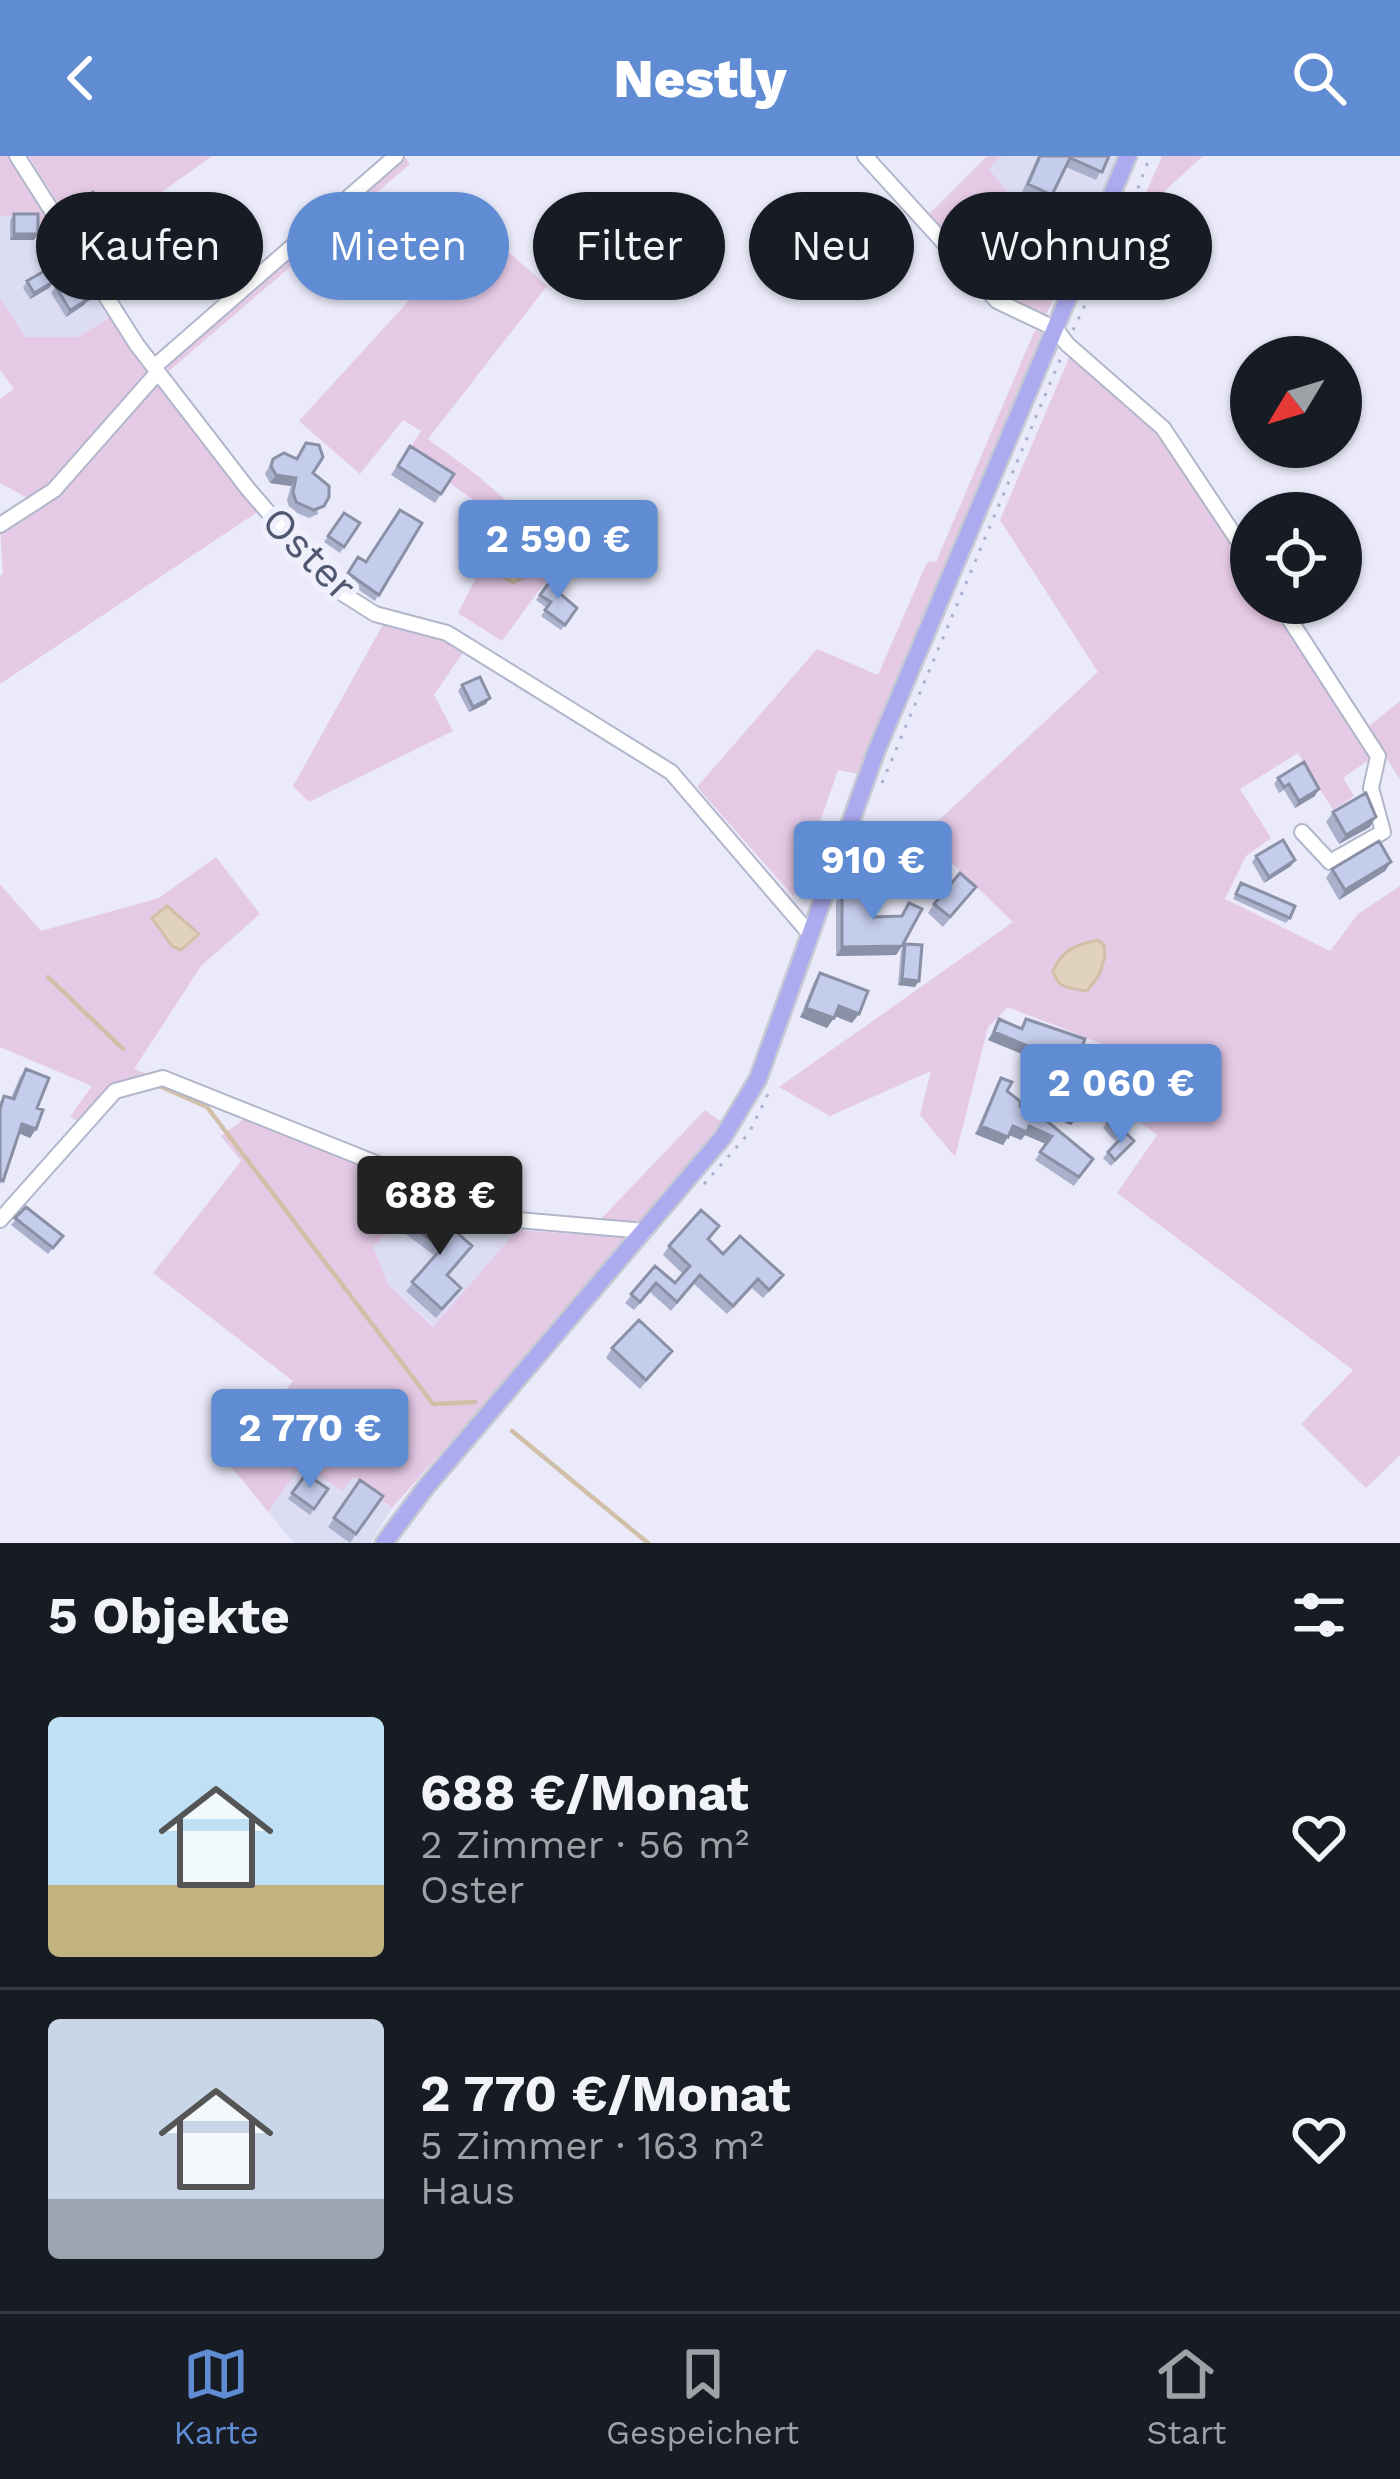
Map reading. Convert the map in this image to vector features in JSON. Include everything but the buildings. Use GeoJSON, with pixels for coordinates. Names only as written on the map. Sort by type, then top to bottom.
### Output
{"type":"FeatureCollection","features":[{"type":"Feature","properties":{"kind":"main road"},"geometry":{"type":"LineString","coordinates":[[384,1543],[723,1136],[758,1078],[877,749],[1128,156]]}},
{"type":"Feature","properties":{"kind":"street","name":"Oster"},"geometry":{"type":"LineString","coordinates":[[17,156],[156,370],[248,489],[334,588],[375,614],[447,633],[671,772],[808,933]]}},
{"type":"Feature","properties":{"kind":"street"},"geometry":{"type":"LineString","coordinates":[[0,524],[54,490],[156,370],[396,156]]}},
{"type":"Feature","properties":{"kind":"street"},"geometry":{"type":"LineString","coordinates":[[866,156],[998,301],[1056,329],[1163,428],[1230,528]]}},
{"type":"Feature","properties":{"kind":"street"},"geometry":{"type":"LineString","coordinates":[[1292,624],[1378,757],[1371,788],[1383,832],[1330,862],[1302,832]]}},
{"type":"Feature","properties":{"kind":"street"},"geometry":{"type":"LineString","coordinates":[[0,1220],[116,1091],[163,1078],[518,1220],[644,1231]]}},
{"type":"Feature","properties":{"kind":"shaded area"},"geometry":{"type":"Polygon","coordinates":[[[0,156],[12,156],[36,195],[36,216],[0,216],[0,156]]]}},
{"type":"Feature","properties":{"kind":"shaded area"},"geometry":{"type":"Polygon","coordinates":[[[28,156],[212,156],[162,192],[51,192],[28,156]]]}},
{"type":"Feature","properties":{"kind":"shaded area"},"geometry":{"type":"Polygon","coordinates":[[[987,156],[1001,156],[989,169],[1008,192],[951,192],[987,156]]]}},
{"type":"Feature","properties":{"kind":"shaded area"},"geometry":{"type":"Polygon","coordinates":[[[1001,156],[1117,156],[1102,192],[1008,192],[989,169],[1001,156]]]}},
{"type":"Feature","properties":{"kind":"shaded area"},"geometry":{"type":"Polygon","coordinates":[[[1162,156],[1203,156],[1164,192],[1146,192],[1162,156]]]}},
{"type":"Feature","properties":{"kind":"shaded area"},"geometry":{"type":"Polygon","coordinates":[[[406,158],[410,164],[377,192],[366,192],[406,158]]]}},
{"type":"Feature","properties":{"kind":"shaded area"},"geometry":{"type":"Polygon","coordinates":[[[938,205],[938,230],[926,217],[938,205]]]}},
{"type":"Feature","properties":{"kind":"shaded area"},"geometry":{"type":"Polygon","coordinates":[[[0,216],[36,216],[36,300],[103,300],[113,315],[78,337],[25,337],[0,297],[0,216]]]}},
{"type":"Feature","properties":{"kind":"shaded area"},"geometry":{"type":"Polygon","coordinates":[[[509,252],[533,274],[536,300],[428,439],[561,548],[557,566],[502,641],[458,613],[478,573],[475,501],[407,453],[421,431],[403,420],[360,474],[299,421],[410,300],[509,300],[509,252]]]}},
{"type":"Feature","properties":{"kind":"shaded area"},"geometry":{"type":"Polygon","coordinates":[[[287,260],[287,270],[263,290],[263,280],[287,260]]]}},
{"type":"Feature","properties":{"kind":"shaded area"},"geometry":{"type":"Polygon","coordinates":[[[0,297],[25,337],[78,337],[113,315],[150,373],[52,486],[33,501],[0,483],[0,399],[14,389],[0,370],[0,297]]]}},
{"type":"Feature","properties":{"kind":"shaded area"},"geometry":{"type":"Polygon","coordinates":[[[240,300],[252,300],[169,371],[164,365],[240,300]]]}},
{"type":"Feature","properties":{"kind":"shaded area"},"geometry":{"type":"Polygon","coordinates":[[[1009,300],[1053,300],[1045,317],[1009,300]]]}},
{"type":"Feature","properties":{"kind":"shaded area"},"geometry":{"type":"Polygon","coordinates":[[[1035,330],[1042,333],[857,774],[838,770],[794,897],[697,787],[817,649],[878,675],[925,567],[929,561],[936,562],[1035,330]]]}},
{"type":"Feature","properties":{"kind":"shaded area"},"geometry":{"type":"Polygon","coordinates":[[[1071,353],[1157,430],[1230,541],[1230,624],[1285,624],[1372,758],[1343,778],[1354,796],[1333,810],[1298,753],[1240,789],[1271,838],[1246,856],[1225,899],[1330,951],[1358,914],[1400,886],[1400,1455],[1366,1488],[1301,1424],[1353,1370],[1117,1193],[1157,1135],[1115,1104],[1136,1057],[1008,1007],[988,1027],[955,1157],[920,1115],[931,1071],[830,1116],[779,1087],[1013,922],[923,835],[1098,672],[1000,520],[1071,353]]]}},
{"type":"Feature","properties":{"kind":"shaded area"},"geometry":{"type":"Polygon","coordinates":[[[157,379],[259,511],[0,684],[0,529],[36,509],[157,379]]]}},
{"type":"Feature","properties":{"kind":"shaded area"},"geometry":{"type":"Polygon","coordinates":[[[506,514],[546,548],[535,570],[513,583],[501,576],[490,544],[492,522],[506,514]]]}},
{"type":"Feature","properties":{"kind":"shaded area"},"geometry":{"type":"Polygon","coordinates":[[[385,621],[443,638],[464,651],[434,695],[453,731],[309,802],[293,786],[385,621]]]}},
{"type":"Feature","properties":{"kind":"shaded area"},"geometry":{"type":"Polygon","coordinates":[[[1400,701],[1400,780],[1368,727],[1400,701]]]}},
{"type":"Feature","properties":{"kind":"shaded area"},"geometry":{"type":"Polygon","coordinates":[[[216,857],[260,914],[201,966],[134,1069],[150,1075],[79,1122],[70,1117],[92,1086],[0,1047],[0,884],[41,931],[159,898],[216,857]]]}},
{"type":"Feature","properties":{"kind":"shaded area"},"geometry":{"type":"Polygon","coordinates":[[[167,906],[199,934],[181,950],[172,946],[152,918],[167,906]]]}},
{"type":"Feature","properties":{"kind":"shaded area"},"geometry":{"type":"Polygon","coordinates":[[[1098,940],[1105,956],[1087,991],[1059,982],[1053,971],[1061,958],[1076,946],[1098,940]]]}},
{"type":"Feature","properties":{"kind":"shaded area"},"geometry":{"type":"Polygon","coordinates":[[[705,1110],[723,1123],[639,1226],[597,1223],[705,1110]]]}},
{"type":"Feature","properties":{"kind":"shaded area"},"geometry":{"type":"Polygon","coordinates":[[[244,1119],[428,1192],[373,1247],[388,1284],[433,1327],[517,1230],[631,1238],[392,1508],[353,1477],[342,1491],[302,1464],[268,1512],[229,1464],[293,1381],[153,1273],[241,1161],[221,1136],[244,1119]]]}},
{"type":"Feature","properties":{"kind":"shaded area"},"geometry":{"type":"Polygon","coordinates":[[[428,1192],[517,1230],[434,1327],[388,1284],[373,1247],[428,1192]]]}},
{"type":"Feature","properties":{"kind":"shaded area"},"geometry":{"type":"Polygon","coordinates":[[[301,1463],[342,1491],[352,1477],[392,1508],[370,1543],[294,1543],[268,1512],[301,1463]]]}},
{"type":"Feature","properties":{"kind":"waterway"},"geometry":{"type":"LineString","coordinates":[[48,977],[123,1049]]}},
{"type":"Feature","properties":{"kind":"waterway"},"geometry":{"type":"LineString","coordinates":[[155,1084],[207,1107],[433,1404],[475,1402]]}},
{"type":"Feature","properties":{"kind":"waterway"},"geometry":{"type":"LineString","coordinates":[[512,1431],[648,1543]]}}]}
